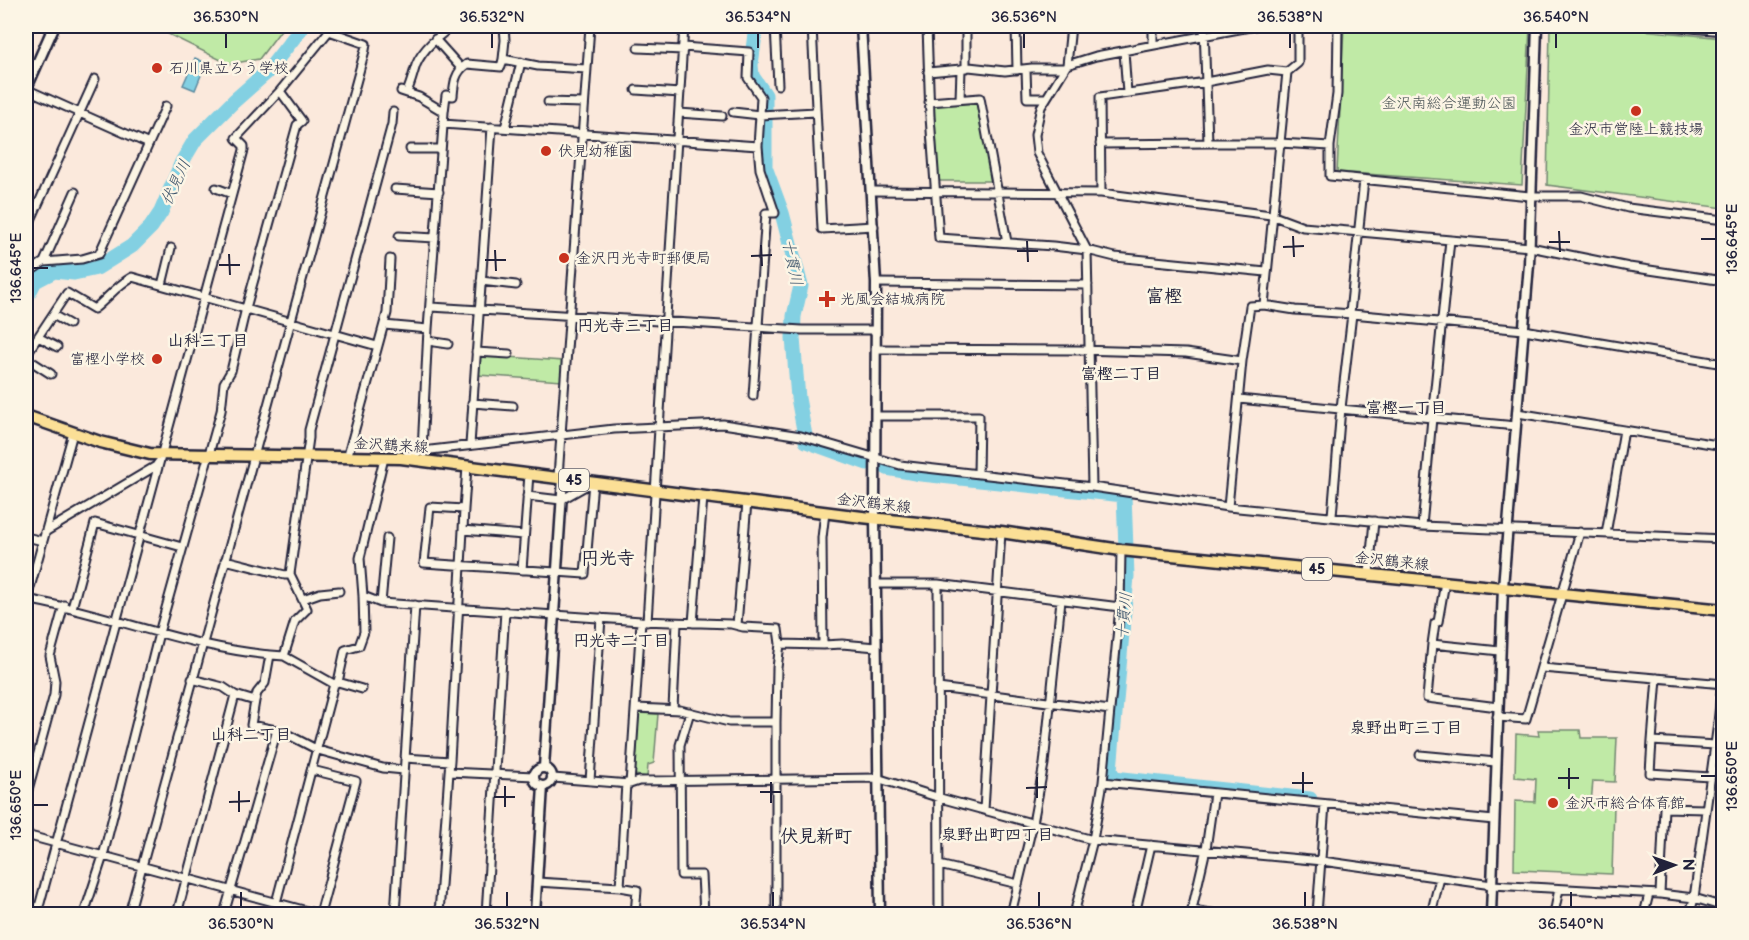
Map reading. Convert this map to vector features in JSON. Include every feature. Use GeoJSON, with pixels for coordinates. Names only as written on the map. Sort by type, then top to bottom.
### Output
{"type":"FeatureCollection","features":[{"type":"Feature","properties":{"kind":"main road"},"geometry":{"type":"LineString","coordinates":[[26,89],[54,26]]}},
{"type":"Feature","properties":{"kind":"main road","name":"金沢鶴来線"},"geometry":{"type":"LineString","coordinates":[[26,416],[138,453],[253,457],[401,458],[1001,532],[1125,550],[1724,610]]}},
{"type":"Feature","properties":{"kind":"street"},"geometry":{"type":"LineString","coordinates":[[444,112],[404,91],[417,63],[435,39],[452,26]]}},
{"type":"Feature","properties":{"kind":"street"},"geometry":{"type":"LineString","coordinates":[[422,451],[428,329],[446,95],[453,96],[454,80],[461,68],[467,64],[501,67],[504,26]]}},
{"type":"Feature","properties":{"kind":"street"},"geometry":{"type":"LineString","coordinates":[[544,767],[561,500],[561,435],[590,26]]}},
{"type":"Feature","properties":{"kind":"street"},"geometry":{"type":"LineString","coordinates":[[620,887],[655,490],[684,26]]}},
{"type":"Feature","properties":{"kind":"street"},"geometry":{"type":"LineString","coordinates":[[775,26],[778,85]]}},
{"type":"Feature","properties":{"kind":"street"},"geometry":{"type":"LineString","coordinates":[[812,26],[822,229],[874,226]]}},
{"type":"Feature","properties":{"kind":"street"},"geometry":{"type":"LineString","coordinates":[[861,26],[876,284],[874,518],[877,584],[880,915]]}},
{"type":"Feature","properties":{"kind":"street"},"geometry":{"type":"LineString","coordinates":[[927,26],[927,72],[939,238],[1087,250],[1115,257],[1266,272]]}},
{"type":"Feature","properties":{"kind":"street"},"geometry":{"type":"LineString","coordinates":[[937,26],[1022,26]]}},
{"type":"Feature","properties":{"kind":"street"},"geometry":{"type":"LineString","coordinates":[[1016,26],[1017,70]]}},
{"type":"Feature","properties":{"kind":"street"},"geometry":{"type":"LineString","coordinates":[[1060,26],[1070,26],[1066,67],[1041,106],[1035,135],[1037,153],[1087,250],[1092,487]]}},
{"type":"Feature","properties":{"kind":"street"},"geometry":{"type":"LineString","coordinates":[[1153,26],[1153,45]]}},
{"type":"Feature","properties":{"kind":"street"},"geometry":{"type":"LineString","coordinates":[[1204,26],[1208,143]]}},
{"type":"Feature","properties":{"kind":"street"},"geometry":{"type":"LineString","coordinates":[[927,72],[964,68],[1026,70],[1066,67],[1096,56],[1255,26]]}},
{"type":"Feature","properties":{"kind":"street"},"geometry":{"type":"LineString","coordinates":[[1264,304],[1271,215],[1287,72],[1298,63],[1298,26]]}},
{"type":"Feature","properties":{"kind":"street"},"geometry":{"type":"LineString","coordinates":[[1338,26],[1337,94],[1330,146],[1330,176],[1530,196],[1581,196],[1628,208],[1724,220]]}},
{"type":"Feature","properties":{"kind":"street"},"geometry":{"type":"LineString","coordinates":[[1491,915],[1503,587],[1530,247],[1537,26]]}},
{"type":"Feature","properties":{"kind":"street"},"geometry":{"type":"LineString","coordinates":[[1669,26],[1724,31]]}},
{"type":"Feature","properties":{"kind":"street"},"geometry":{"type":"LineString","coordinates":[[960,99],[966,27]]}},
{"type":"Feature","properties":{"kind":"street"},"geometry":{"type":"LineString","coordinates":[[37,915],[244,150],[244,146],[236,138],[280,91],[328,31],[366,44],[129,915]]}},
{"type":"Feature","properties":{"kind":"street"},"geometry":{"type":"LineString","coordinates":[[435,39],[461,68]]}},
{"type":"Feature","properties":{"kind":"street"},"geometry":{"type":"LineString","coordinates":[[638,48],[748,52],[748,78],[761,97],[764,115],[758,146],[760,169],[775,213],[766,213],[753,396]]}},
{"type":"Feature","properties":{"kind":"street"},"geometry":{"type":"LineString","coordinates":[[1124,51],[1127,93]]}},
{"type":"Feature","properties":{"kind":"street"},"geometry":{"type":"LineString","coordinates":[[503,59],[538,66],[586,69]]}},
{"type":"Feature","properties":{"kind":"street"},"geometry":{"type":"LineString","coordinates":[[505,128],[521,62]]}},
{"type":"Feature","properties":{"kind":"street"},"geometry":{"type":"LineString","coordinates":[[1026,70],[1026,98],[1046,98]]}},
{"type":"Feature","properties":{"kind":"street"},"geometry":{"type":"LineString","coordinates":[[1101,193],[1100,97],[1206,82],[1268,70],[1287,72]]}},
{"type":"Feature","properties":{"kind":"street"},"geometry":{"type":"LineString","coordinates":[[26,231],[95,79]]}},
{"type":"Feature","properties":{"kind":"street"},"geometry":{"type":"LineString","coordinates":[[26,89],[149,144]]}},
{"type":"Feature","properties":{"kind":"street"},"geometry":{"type":"LineString","coordinates":[[636,90],[681,93]]}},
{"type":"Feature","properties":{"kind":"street"},"geometry":{"type":"LineString","coordinates":[[84,915],[103,856],[159,633],[221,411],[224,383],[231,371],[246,308],[297,125],[302,121],[280,91]]}},
{"type":"Feature","properties":{"kind":"street"},"geometry":{"type":"LineString","coordinates":[[929,102],[980,98],[1007,242]]}},
{"type":"Feature","properties":{"kind":"street"},"geometry":{"type":"LineString","coordinates":[[548,102],[583,104]]}},
{"type":"Feature","properties":{"kind":"street"},"geometry":{"type":"LineString","coordinates":[[26,278],[29,272],[44,262],[82,259],[99,254],[166,106]]}},
{"type":"Feature","properties":{"kind":"street"},"geometry":{"type":"LineString","coordinates":[[284,656],[295,621],[307,609],[290,574],[309,429],[392,124],[393,112]]}},
{"type":"Feature","properties":{"kind":"street"},"geometry":{"type":"LineString","coordinates":[[733,112],[764,115],[816,112]]}},
{"type":"Feature","properties":{"kind":"street"},"geometry":{"type":"LineString","coordinates":[[679,113],[722,116]]}},
{"type":"Feature","properties":{"kind":"street"},"geometry":{"type":"LineString","coordinates":[[443,124],[758,146]]}},
{"type":"Feature","properties":{"kind":"street"},"geometry":{"type":"LineString","coordinates":[[470,445],[492,127]]}},
{"type":"Feature","properties":{"kind":"street"},"geometry":{"type":"LineString","coordinates":[[1100,144],[1280,143],[1330,146]]}},
{"type":"Feature","properties":{"kind":"street"},"geometry":{"type":"LineString","coordinates":[[410,149],[441,149]]}},
{"type":"Feature","properties":{"kind":"street"},"geometry":{"type":"LineString","coordinates":[[1332,516],[1364,180]]}},
{"type":"Feature","properties":{"kind":"street"},"geometry":{"type":"LineString","coordinates":[[216,188],[232,194]]}},
{"type":"Feature","properties":{"kind":"street"},"geometry":{"type":"LineString","coordinates":[[395,189],[439,192]]}},
{"type":"Feature","properties":{"kind":"street"},"geometry":{"type":"LineString","coordinates":[[872,191],[1101,193],[1271,215],[1303,227],[1530,247],[1629,267],[1724,281]]}},
{"type":"Feature","properties":{"kind":"street"},"geometry":{"type":"LineString","coordinates":[[44,262],[75,192]]}},
{"type":"Feature","properties":{"kind":"street"},"geometry":{"type":"LineString","coordinates":[[26,209],[34,213]]}},
{"type":"Feature","properties":{"kind":"street"},"geometry":{"type":"LineString","coordinates":[[399,236],[435,238]]}},
{"type":"Feature","properties":{"kind":"street"},"geometry":{"type":"LineString","coordinates":[[1422,526],[1450,240]]}},
{"type":"Feature","properties":{"kind":"street"},"geometry":{"type":"LineString","coordinates":[[162,285],[171,248]]}},
{"type":"Feature","properties":{"kind":"street"},"geometry":{"type":"LineString","coordinates":[[347,458],[387,313],[390,260]]}},
{"type":"Feature","properties":{"kind":"street"},"geometry":{"type":"LineString","coordinates":[[51,374],[26,357],[67,293],[94,309],[111,296],[118,285],[132,277],[377,346]]}},
{"type":"Feature","properties":{"kind":"street"},"geometry":{"type":"LineString","coordinates":[[481,281],[516,285]]}},
{"type":"Feature","properties":{"kind":"street"},"geometry":{"type":"LineString","coordinates":[[876,284],[1088,285]]}},
{"type":"Feature","properties":{"kind":"street"},"geometry":{"type":"LineString","coordinates":[[1228,507],[1242,362],[1250,306],[1264,304],[1295,310],[1524,330],[1724,364]]}},
{"type":"Feature","properties":{"kind":"street"},"geometry":{"type":"LineString","coordinates":[[430,307],[794,330],[876,330]]}},
{"type":"Feature","properties":{"kind":"street"},"geometry":{"type":"LineString","coordinates":[[53,315],[69,324]]}},
{"type":"Feature","properties":{"kind":"street"},"geometry":{"type":"LineString","coordinates":[[384,326],[428,329]]}},
{"type":"Feature","properties":{"kind":"street"},"geometry":{"type":"LineString","coordinates":[[38,337],[57,347]]}},
{"type":"Feature","properties":{"kind":"street"},"geometry":{"type":"LineString","coordinates":[[428,341],[448,344]]}},
{"type":"Feature","properties":{"kind":"street"},"geometry":{"type":"LineString","coordinates":[[876,349],[1186,353],[1242,362]]}},
{"type":"Feature","properties":{"kind":"street"},"geometry":{"type":"LineString","coordinates":[[476,352],[509,354]]}},
{"type":"Feature","properties":{"kind":"street"},"geometry":{"type":"LineString","coordinates":[[1239,399],[1516,426]]}},
{"type":"Feature","properties":{"kind":"street"},"geometry":{"type":"LineString","coordinates":[[472,402],[513,406]]}},
{"type":"Feature","properties":{"kind":"street"},"geometry":{"type":"LineString","coordinates":[[1517,413],[1724,446]]}},
{"type":"Feature","properties":{"kind":"street"},"geometry":{"type":"LineString","coordinates":[[876,417],[979,416],[978,474]]}},
{"type":"Feature","properties":{"kind":"street"},"geometry":{"type":"LineString","coordinates":[[401,458],[422,451],[561,435],[659,426],[723,424],[804,437],[900,465],[1092,487],[1228,507],[1422,526],[1724,539]]}},
{"type":"Feature","properties":{"kind":"street"},"geometry":{"type":"LineString","coordinates":[[1606,534],[1624,430]]}},
{"type":"Feature","properties":{"kind":"street"},"geometry":{"type":"LineString","coordinates":[[73,433],[26,600],[68,606],[202,645],[284,656],[336,683],[362,689]]}},
{"type":"Feature","properties":{"kind":"street"},"geometry":{"type":"LineString","coordinates":[[45,532],[156,466],[161,455]]}},
{"type":"Feature","properties":{"kind":"street"},"geometry":{"type":"LineString","coordinates":[[273,915],[345,650],[359,646],[364,632],[360,558],[384,458]]}},
{"type":"Feature","properties":{"kind":"street"},"geometry":{"type":"LineString","coordinates":[[439,915],[467,467]]}},
{"type":"Feature","properties":{"kind":"street"},"geometry":{"type":"LineString","coordinates":[[522,570],[529,474]]}},
{"type":"Feature","properties":{"kind":"street"},"geometry":{"type":"LineString","coordinates":[[464,509],[430,507],[424,563],[585,574],[593,482]]}},
{"type":"Feature","properties":{"kind":"street"},"geometry":{"type":"LineString","coordinates":[[527,496],[561,500],[593,482]]}},
{"type":"Feature","properties":{"kind":"street"},"geometry":{"type":"LineString","coordinates":[[693,623],[703,497]]}},
{"type":"Feature","properties":{"kind":"street"},"geometry":{"type":"LineString","coordinates":[[737,626],[747,502]]}},
{"type":"Feature","properties":{"kind":"street"},"geometry":{"type":"LineString","coordinates":[[823,645],[822,538],[825,512]]}},
{"type":"Feature","properties":{"kind":"street"},"geometry":{"type":"LineString","coordinates":[[1369,574],[1374,521]]}},
{"type":"Feature","properties":{"kind":"street"},"geometry":{"type":"LineString","coordinates":[[26,797],[54,695],[55,681],[50,656],[95,523],[182,547]]}},
{"type":"Feature","properties":{"kind":"street"},"geometry":{"type":"LineString","coordinates":[[463,530],[524,535]]}},
{"type":"Feature","properties":{"kind":"street"},"geometry":{"type":"LineString","coordinates":[[984,810],[1001,532]]}},
{"type":"Feature","properties":{"kind":"street"},"geometry":{"type":"LineString","coordinates":[[1497,717],[1526,719],[1580,532]]}},
{"type":"Feature","properties":{"kind":"street"},"geometry":{"type":"LineString","coordinates":[[26,537],[43,541]]}},
{"type":"Feature","properties":{"kind":"street"},"geometry":{"type":"LineString","coordinates":[[381,603],[387,538]]}},
{"type":"Feature","properties":{"kind":"street"},"geometry":{"type":"LineString","coordinates":[[1074,915],[1093,840],[1103,782],[1125,550]]}},
{"type":"Feature","properties":{"kind":"street"},"geometry":{"type":"LineString","coordinates":[[225,560],[285,575],[290,574]]}},
{"type":"Feature","properties":{"kind":"street"},"geometry":{"type":"LineString","coordinates":[[1445,582],[1438,622],[1435,623],[1427,698],[1498,707]]}},
{"type":"Feature","properties":{"kind":"street"},"geometry":{"type":"LineString","coordinates":[[877,584],[938,584],[1120,607]]}},
{"type":"Feature","properties":{"kind":"street"},"geometry":{"type":"LineString","coordinates":[[938,584],[939,915]]}},
{"type":"Feature","properties":{"kind":"street"},"geometry":{"type":"LineString","coordinates":[[303,599],[320,593],[339,591]]}},
{"type":"Feature","properties":{"kind":"street"},"geometry":{"type":"LineString","coordinates":[[363,596],[381,603],[778,629],[780,644],[776,722],[776,915]]}},
{"type":"Feature","properties":{"kind":"street"},"geometry":{"type":"LineString","coordinates":[[1011,915],[1033,823],[1044,764],[1061,600]]}},
{"type":"Feature","properties":{"kind":"street"},"geometry":{"type":"LineString","coordinates":[[395,915],[415,605]]}},
{"type":"Feature","properties":{"kind":"street"},"geometry":{"type":"LineString","coordinates":[[486,915],[493,774],[505,611]]}},
{"type":"Feature","properties":{"kind":"street"},"geometry":{"type":"LineString","coordinates":[[590,780],[601,618]]}},
{"type":"Feature","properties":{"kind":"street"},"geometry":{"type":"LineString","coordinates":[[673,709],[677,623]]}},
{"type":"Feature","properties":{"kind":"street"},"geometry":{"type":"LineString","coordinates":[[780,644],[842,644],[876,647]]}},
{"type":"Feature","properties":{"kind":"street"},"geometry":{"type":"LineString","coordinates":[[1432,644],[1500,651]]}},
{"type":"Feature","properties":{"kind":"street"},"geometry":{"type":"LineString","coordinates":[[270,655],[265,683],[257,693],[251,725],[277,730],[318,750],[383,768],[404,770]]}},
{"type":"Feature","properties":{"kind":"street"},"geometry":{"type":"LineString","coordinates":[[1690,915],[1715,745],[1724,664]]}},
{"type":"Feature","properties":{"kind":"street"},"geometry":{"type":"LineString","coordinates":[[1542,668],[1722,684]]}},
{"type":"Feature","properties":{"kind":"street"},"geometry":{"type":"LineString","coordinates":[[1657,678],[1650,773],[1710,777]]}},
{"type":"Feature","properties":{"kind":"street"},"geometry":{"type":"LineString","coordinates":[[192,679],[223,687],[236,695],[255,701]]}},
{"type":"Feature","properties":{"kind":"street"},"geometry":{"type":"LineString","coordinates":[[938,688],[1110,710]]}},
{"type":"Feature","properties":{"kind":"street"},"geometry":{"type":"LineString","coordinates":[[177,915],[236,695]]}},
{"type":"Feature","properties":{"kind":"street"},"geometry":{"type":"LineString","coordinates":[[636,708],[673,709],[729,722],[776,722]]}},
{"type":"Feature","properties":{"kind":"street"},"geometry":{"type":"LineString","coordinates":[[690,712],[680,745],[681,875],[702,875],[704,915]]}},
{"type":"Feature","properties":{"kind":"street"},"geometry":{"type":"LineString","coordinates":[[224,915],[277,730]]}},
{"type":"Feature","properties":{"kind":"street"},"geometry":{"type":"LineString","coordinates":[[1652,741],[1715,745]]}},
{"type":"Feature","properties":{"kind":"street"},"geometry":{"type":"LineString","coordinates":[[1420,755],[1496,762]]}},
{"type":"Feature","properties":{"kind":"street"},"geometry":{"type":"LineString","coordinates":[[405,758],[450,761]]}},
{"type":"Feature","properties":{"kind":"street"},"geometry":{"type":"LineString","coordinates":[[534,776],[536,771],[544,767]]}},
{"type":"Feature","properties":{"kind":"street"},"geometry":{"type":"LineString","coordinates":[[544,767],[549,769],[553,778]]}},
{"type":"Feature","properties":{"kind":"street"},"geometry":{"type":"LineString","coordinates":[[26,835],[319,915],[356,781],[312,770]]}},
{"type":"Feature","properties":{"kind":"street"},"geometry":{"type":"LineString","coordinates":[[449,772],[534,776]]}},
{"type":"Feature","properties":{"kind":"street"},"geometry":{"type":"LineString","coordinates":[[534,776],[538,784],[543,786],[551,783],[553,778]]}},
{"type":"Feature","properties":{"kind":"street"},"geometry":{"type":"LineString","coordinates":[[553,778],[628,783],[878,778],[940,798],[1093,840],[1322,861],[1492,885],[1660,894],[1694,898],[1724,907]]}},
{"type":"Feature","properties":{"kind":"street"},"geometry":{"type":"LineString","coordinates":[[1103,782],[1494,820]]}},
{"type":"Feature","properties":{"kind":"street"},"geometry":{"type":"LineString","coordinates":[[535,915],[543,786]]}},
{"type":"Feature","properties":{"kind":"street"},"geometry":{"type":"LineString","coordinates":[[1214,793],[1206,849],[1191,912],[1217,915]]}},
{"type":"Feature","properties":{"kind":"street"},"geometry":{"type":"LineString","coordinates":[[1317,915],[1325,804]]}},
{"type":"Feature","properties":{"kind":"street"},"geometry":{"type":"LineString","coordinates":[[1660,894],[1664,808],[1706,809]]}},
{"type":"Feature","properties":{"kind":"street"},"geometry":{"type":"LineString","coordinates":[[1135,915],[1151,844]]}},
{"type":"Feature","properties":{"kind":"street"},"geometry":{"type":"LineString","coordinates":[[939,865],[1018,884]]}},
{"type":"Feature","properties":{"kind":"street"},"geometry":{"type":"LineString","coordinates":[[1431,915],[1440,878]]}},
{"type":"Feature","properties":{"kind":"street"},"geometry":{"type":"LineString","coordinates":[[537,882],[637,890],[635,915]]}},
{"type":"Feature","properties":{"kind":"street"},"geometry":{"type":"LineString","coordinates":[[1554,915],[1559,889]]}},
{"type":"Feature","properties":{"kind":"street"},"geometry":{"type":"LineString","coordinates":[[1644,915],[1649,894]]}},
{"type":"Feature","properties":{"kind":"green space"},"geometry":{"type":"Polygon","coordinates":[[[172,26],[284,26],[259,59],[229,64],[168,34],[172,26]]]}},
{"type":"Feature","properties":{"kind":"green space","name":"金沢南総合運動公園"},"geometry":{"type":"Polygon","coordinates":[[[1344,26],[1530,26],[1522,185],[1337,172],[1344,26]]]}},
{"type":"Feature","properties":{"kind":"green space","name":"金沢市営陸上競技場"},"geometry":{"type":"Polygon","coordinates":[[[1550,26],[1602,26],[1723,38],[1723,208],[1547,185],[1550,26]]]}},
{"type":"Feature","properties":{"kind":"green space"},"geometry":{"type":"Polygon","coordinates":[[[978,102],[991,181],[938,181],[934,106],[978,102]]]}},
{"type":"Feature","properties":{"kind":"green space"},"geometry":{"type":"Polygon","coordinates":[[[479,355],[563,361],[562,381],[478,375],[479,355]]]}},
{"type":"Feature","properties":{"kind":"green space"},"geometry":{"type":"Polygon","coordinates":[[[639,713],[658,714],[654,763],[648,765],[647,777],[635,775],[639,713]]]}},
{"type":"Feature","properties":{"kind":"green space","name":"金沢市総合体育館"},"geometry":{"type":"Polygon","coordinates":[[[1538,730],[1580,730],[1581,738],[1617,738],[1615,782],[1593,781],[1591,803],[1614,805],[1612,874],[1514,870],[1515,801],[1535,802],[1536,779],[1515,777],[1516,734],[1539,736],[1538,730]]]}},
{"type":"Feature","properties":{"kind":"water"},"geometry":{"type":"Polygon","coordinates":[[[195,58],[206,63],[195,90],[183,85],[195,58]]]}},
{"type":"Feature","properties":{"kind":"waterway","name":"伏見川"},"geometry":{"type":"LineString","coordinates":[[26,299],[35,281],[54,271],[74,273],[97,268],[132,246],[151,227],[161,212],[182,162],[195,140],[267,72],[303,26]]}},
{"type":"Feature","properties":{"kind":"waterway","name":"十貫川"},"geometry":{"type":"LineString","coordinates":[[756,26],[751,65],[752,76],[765,95],[765,167],[782,213],[801,286],[794,316],[793,338],[798,398],[806,441],[867,463]]}},
{"type":"Feature","properties":{"kind":"waterway","name":"十貫川"},"geometry":{"type":"LineString","coordinates":[[887,468],[921,474],[1124,495],[1127,576],[1110,770],[1114,778],[1310,799]]}},
{"type":"Feature","properties":{"kind":"place","name":"石川県立ろう学校"},"geometry":{"type":"Point","coordinates":[157,68]}},
{"type":"Feature","properties":{"kind":"place","name":"金沢市営陸上競技場"},"geometry":{"type":"Point","coordinates":[1636,111]}},
{"type":"Feature","properties":{"kind":"place","name":"伏見幼稚園"},"geometry":{"type":"Point","coordinates":[546,151]}},
{"type":"Feature","properties":{"kind":"place","name":"金沢円光寺町郵便局"},"geometry":{"type":"Point","coordinates":[564,258]}},
{"type":"Feature","properties":{"kind":"place","name":"光風会結城病院"},"geometry":{"type":"Point","coordinates":[827,299]}},
{"type":"Feature","properties":{"kind":"place","name":"富樫小学校"},"geometry":{"type":"Point","coordinates":[157,359]}},
{"type":"Feature","properties":{"kind":"place","name":"金沢市総合体育館"},"geometry":{"type":"Point","coordinates":[1553,803]}},
{"type":"Feature","properties":{"kind":"district","name":"富樫"},"geometry":{"type":"Point","coordinates":[1164,296]}},
{"type":"Feature","properties":{"kind":"district","name":"円光寺三丁目"},"geometry":{"type":"Point","coordinates":[625,325]}},
{"type":"Feature","properties":{"kind":"district","name":"山科三丁目"},"geometry":{"type":"Point","coordinates":[208,340]}},
{"type":"Feature","properties":{"kind":"district","name":"富樫二丁目"},"geometry":{"type":"Point","coordinates":[1121,373]}},
{"type":"Feature","properties":{"kind":"district","name":"富樫一丁目"},"geometry":{"type":"Point","coordinates":[1406,407]}},
{"type":"Feature","properties":{"kind":"district","name":"円光寺"},"geometry":{"type":"Point","coordinates":[608,558]}},
{"type":"Feature","properties":{"kind":"district","name":"円光寺二丁目"},"geometry":{"type":"Point","coordinates":[621,640]}},
{"type":"Feature","properties":{"kind":"district","name":"泉野出町三丁目"},"geometry":{"type":"Point","coordinates":[1406,727]}},
{"type":"Feature","properties":{"kind":"district","name":"山科二丁目"},"geometry":{"type":"Point","coordinates":[251,734]}},
{"type":"Feature","properties":{"kind":"district","name":"泉野出町四丁目"},"geometry":{"type":"Point","coordinates":[997,834]}},
{"type":"Feature","properties":{"kind":"district","name":"伏見新町"},"geometry":{"type":"Point","coordinates":[816,836]}}]}
